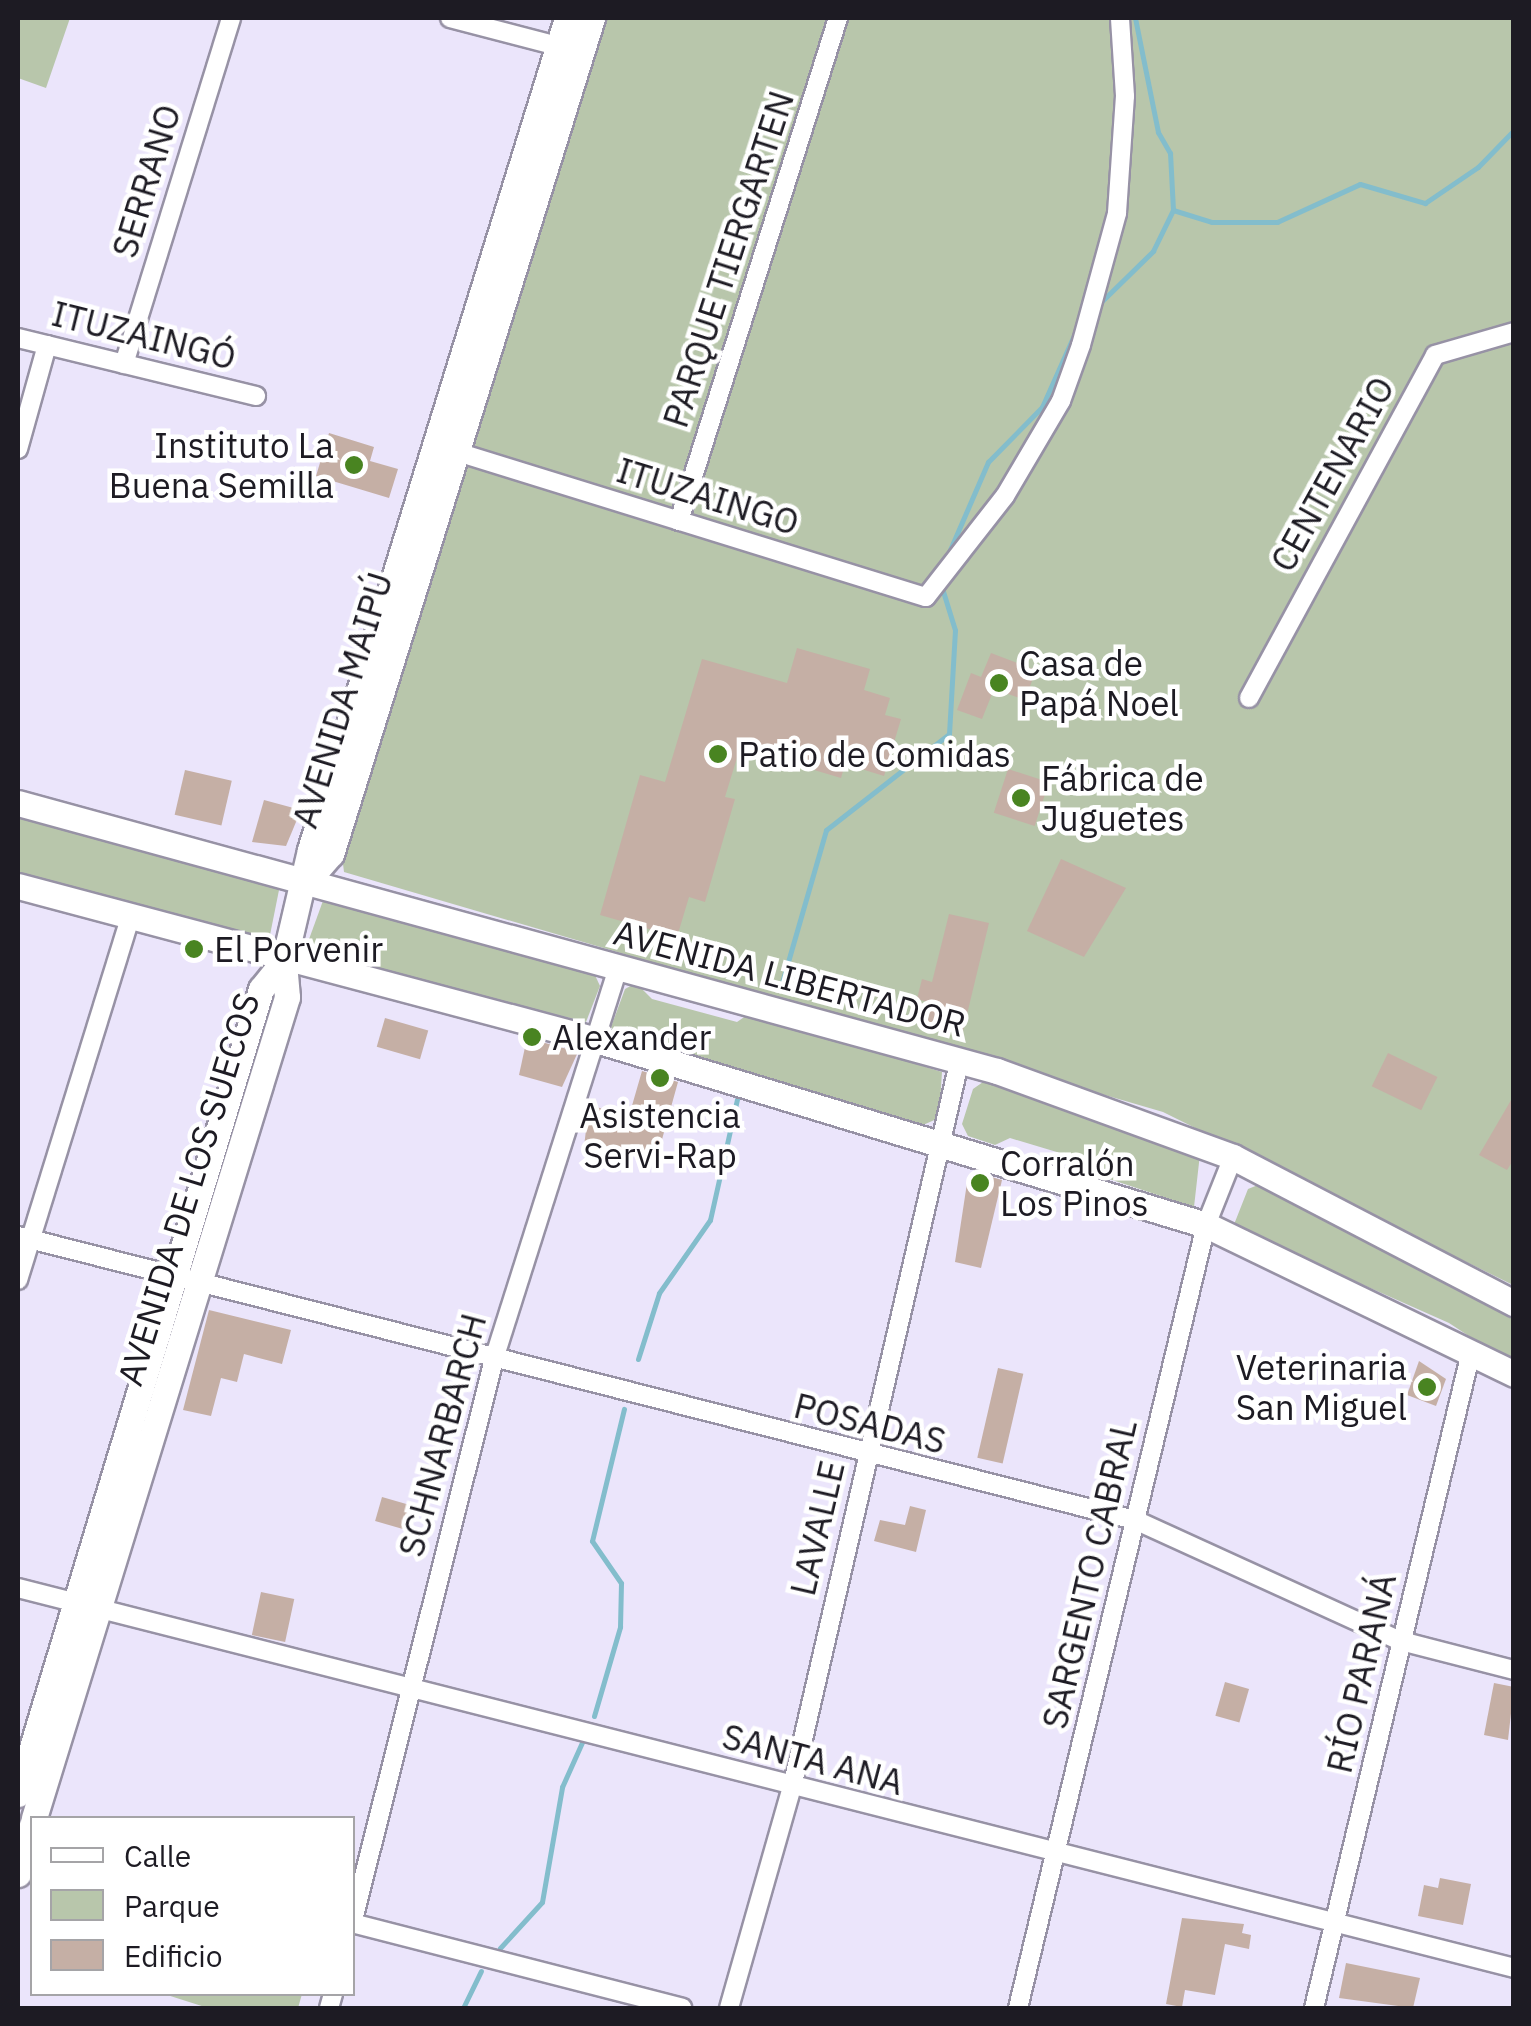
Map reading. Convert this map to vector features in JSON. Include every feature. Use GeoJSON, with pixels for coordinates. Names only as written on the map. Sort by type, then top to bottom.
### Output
{"type":"FeatureCollection","features":[{"type":"Feature","properties":{"kind":"main road","name":"AVENIDA MAIPÚ"},"geometry":{"type":"LineString","coordinates":[[566,18],[569,49]]}},
{"type":"Feature","properties":{"kind":"main road","name":"AVENIDA MAIPÚ"},"geometry":{"type":"LineString","coordinates":[[284,960],[308,880],[310,850],[569,49],[592,18]]}},
{"type":"Feature","properties":{"kind":"main road","name":"AVENIDA LIBERTADOR"},"geometry":{"type":"LineString","coordinates":[[18,802],[960,1060],[1233,1157],[1514,1303]]}},
{"type":"Feature","properties":{"kind":"main road"},"geometry":{"type":"LineString","coordinates":[[18,886],[284,960],[593,1039],[942,1141],[1206,1225],[1514,1374]]}},
{"type":"Feature","properties":{"kind":"main road","name":"AVENIDA DE LOS SUECOS"},"geometry":{"type":"LineString","coordinates":[[18,1794],[84,1607],[183,1284],[261,988],[284,960]]}},
{"type":"Feature","properties":{"kind":"main road","name":"AVENIDA DE LOS SUECOS"},"geometry":{"type":"LineString","coordinates":[[33,1816],[84,1607]]}},
{"type":"Feature","properties":{"kind":"main road","name":"AVENIDA DE LOS SUECOS"},"geometry":{"type":"LineString","coordinates":[[18,1874],[29,1834]]}},
{"type":"Feature","properties":{"kind":"street","name":"SERRANO"},"geometry":{"type":"LineString","coordinates":[[124,364],[231,18]]}},
{"type":"Feature","properties":{"kind":"street"},"geometry":{"type":"LineString","coordinates":[[450,18],[569,49]]}},
{"type":"Feature","properties":{"kind":"street","name":"PARQUE TIERGARTEN"},"geometry":{"type":"LineString","coordinates":[[680,521],[838,18]]}},
{"type":"Feature","properties":{"kind":"street","name":"ITUZAINGO"},"geometry":{"type":"LineString","coordinates":[[470,456],[926,597],[1005,496],[1061,401],[1081,345],[1117,212],[1125,96],[1120,18]]}},
{"type":"Feature","properties":{"kind":"street","name":"CENTENARIO"},"geometry":{"type":"LineString","coordinates":[[1249,698],[1435,355],[1514,332]]}},
{"type":"Feature","properties":{"kind":"street","name":"ITUZAINGÓ"},"geometry":{"type":"LineString","coordinates":[[18,338],[256,396]]}},
{"type":"Feature","properties":{"kind":"street"},"geometry":{"type":"LineString","coordinates":[[18,449],[47,345]]}},
{"type":"Feature","properties":{"kind":"street"},"geometry":{"type":"LineString","coordinates":[[18,1280],[24,1237],[130,918]]}},
{"type":"Feature","properties":{"kind":"street","name":"SCHNARBARCH"},"geometry":{"type":"LineString","coordinates":[[355,1916],[409,1687],[494,1360],[618,969]]}},
{"type":"Feature","properties":{"kind":"street","name":"LAVALLE"},"geometry":{"type":"LineString","coordinates":[[729,2008],[792,1787],[960,1060]]}},
{"type":"Feature","properties":{"kind":"street","name":"SARGENTO CABRAL"},"geometry":{"type":"LineString","coordinates":[[1018,2008],[1206,1225],[1233,1157]]}},
{"type":"Feature","properties":{"kind":"street","name":"POSADAS"},"geometry":{"type":"LineString","coordinates":[[24,1237],[183,1284],[494,1360],[867,1458],[1134,1520],[1400,1641],[1514,1670]]}},
{"type":"Feature","properties":{"kind":"street","name":"RÍO PARANÁ"},"geometry":{"type":"LineString","coordinates":[[1314,2008],[1471,1352]]}},
{"type":"Feature","properties":{"kind":"street","name":"SANTA ANA"},"geometry":{"type":"LineString","coordinates":[[18,1588],[1335,1928],[1514,1968]]}},
{"type":"Feature","properties":{"kind":"street"},"geometry":{"type":"LineString","coordinates":[[355,1925],[682,2008]]}},
{"type":"Feature","properties":{"kind":"green space"},"geometry":{"type":"Polygon","coordinates":[[[18,18],[70,18],[46,88],[18,78],[18,18]]]}},
{"type":"Feature","properties":{"kind":"green space"},"geometry":{"type":"Polygon","coordinates":[[[602,18],[1513,18],[1513,1285],[1163,1112],[344,872],[342,856],[602,18]]]}},
{"type":"Feature","properties":{"kind":"green space"},"geometry":{"type":"Polygon","coordinates":[[[18,811],[280,885],[270,935],[256,939],[18,873],[18,811]]]}},
{"type":"Feature","properties":{"kind":"green space"},"geometry":{"type":"Polygon","coordinates":[[[324,898],[594,973],[600,986],[586,1022],[313,954],[308,942],[324,898]]]}},
{"type":"Feature","properties":{"kind":"green space"},"geometry":{"type":"Polygon","coordinates":[[[636,983],[652,999],[737,1022],[750,1013],[942,1072],[939,1118],[923,1125],[617,1038],[611,1027],[625,989],[636,983]]]}},
{"type":"Feature","properties":{"kind":"green space"},"geometry":{"type":"Polygon","coordinates":[[[983,1082],[1200,1154],[1194,1207],[1085,1171],[1080,1159],[1010,1138],[995,1145],[968,1136],[962,1124],[973,1089],[983,1082]]]}},
{"type":"Feature","properties":{"kind":"green space"},"geometry":{"type":"Polygon","coordinates":[[[1258,1185],[1513,1310],[1513,1365],[1449,1323],[1233,1227],[1248,1189],[1258,1185]]]}},
{"type":"Feature","properties":{"kind":"green space"},"geometry":{"type":"Polygon","coordinates":[[[170,1996],[301,1996],[298,2008],[208,2008],[170,1996]]]}},
{"type":"Feature","properties":{"kind":"building"},"geometry":{"type":"Polygon","coordinates":[[[329,433],[374,447],[370,461],[398,469],[389,498],[316,476],[329,433]]]}},
{"type":"Feature","properties":{"kind":"building"},"geometry":{"type":"Polygon","coordinates":[[[797,648],[870,669],[864,690],[890,698],[885,715],[901,719],[884,776],[845,764],[841,778],[740,748],[725,797],[735,799],[705,902],[689,897],[677,937],[600,915],[640,775],[665,782],[702,659],[787,683],[797,648]]]}},
{"type":"Feature","properties":{"kind":"building","name":"Casa de Papá Noel"},"geometry":{"type":"Polygon","coordinates":[[[991,653],[1036,670],[1025,700],[994,689],[982,719],[957,710],[971,673],[981,677],[991,653]]]}},
{"type":"Feature","properties":{"kind":"building","name":"Fábrica de Juguetes"},"geometry":{"type":"Polygon","coordinates":[[[1008,769],[1049,782],[1035,826],[994,813],[1008,769]]]}},
{"type":"Feature","properties":{"kind":"building"},"geometry":{"type":"Polygon","coordinates":[[[185,770],[232,781],[221,826],[175,815],[185,770]]]}},
{"type":"Feature","properties":{"kind":"building"},"geometry":{"type":"Polygon","coordinates":[[[264,800],[301,810],[286,846],[252,842],[264,800]]]}},
{"type":"Feature","properties":{"kind":"building"},"geometry":{"type":"Polygon","coordinates":[[[1061,859],[1126,888],[1084,957],[1027,931],[1061,859]]]}},
{"type":"Feature","properties":{"kind":"building"},"geometry":{"type":"Polygon","coordinates":[[[949,914],[989,923],[963,1031],[927,1022],[932,1003],[917,999],[922,979],[932,982],[949,914]]]}},
{"type":"Feature","properties":{"kind":"building"},"geometry":{"type":"Polygon","coordinates":[[[385,1018],[428,1030],[420,1059],[377,1047],[385,1018]]]}},
{"type":"Feature","properties":{"kind":"building"},"geometry":{"type":"Polygon","coordinates":[[[527,1038],[578,1052],[562,1087],[519,1075],[527,1038]]]}},
{"type":"Feature","properties":{"kind":"building"},"geometry":{"type":"Polygon","coordinates":[[[1388,1053],[1437,1077],[1421,1110],[1372,1086],[1388,1053]]]}},
{"type":"Feature","properties":{"kind":"building"},"geometry":{"type":"Polygon","coordinates":[[[642,1071],[678,1082],[656,1161],[615,1148],[611,1163],[583,1155],[589,1105],[629,1116],[642,1071]]]}},
{"type":"Feature","properties":{"kind":"building"},"geometry":{"type":"Polygon","coordinates":[[[1514,1095],[1514,1159],[1507,1170],[1479,1155],[1514,1095]]]}},
{"type":"Feature","properties":{"kind":"building"},"geometry":{"type":"Polygon","coordinates":[[[981,1174],[1002,1180],[981,1268],[955,1262],[967,1183],[981,1174]]]}},
{"type":"Feature","properties":{"kind":"building"},"geometry":{"type":"Polygon","coordinates":[[[209,1310],[291,1330],[282,1364],[244,1354],[237,1382],[221,1378],[211,1416],[183,1410],[209,1310]]]}},
{"type":"Feature","properties":{"kind":"building","name":"Veterinaria San Miguel"},"geometry":{"type":"Polygon","coordinates":[[[1419,1361],[1446,1379],[1436,1406],[1407,1395],[1419,1361]]]}},
{"type":"Feature","properties":{"kind":"building"},"geometry":{"type":"Polygon","coordinates":[[[998,1368],[1023,1374],[1003,1463],[977,1458],[998,1368]]]}},
{"type":"Feature","properties":{"kind":"building"},"geometry":{"type":"Polygon","coordinates":[[[382,1497],[418,1507],[411,1531],[375,1521],[382,1497]]]}},
{"type":"Feature","properties":{"kind":"building"},"geometry":{"type":"Polygon","coordinates":[[[910,1506],[926,1510],[916,1552],[874,1541],[880,1520],[905,1525],[910,1506]]]}},
{"type":"Feature","properties":{"kind":"building"},"geometry":{"type":"Polygon","coordinates":[[[261,1592],[294,1599],[285,1642],[252,1635],[261,1592]]]}},
{"type":"Feature","properties":{"kind":"building"},"geometry":{"type":"Polygon","coordinates":[[[1225,1682],[1249,1689],[1239,1723],[1215,1716],[1225,1682]]]}},
{"type":"Feature","properties":{"kind":"building"},"geometry":{"type":"Polygon","coordinates":[[[1494,1683],[1514,1687],[1508,1740],[1484,1735],[1494,1683]]]}},
{"type":"Feature","properties":{"kind":"building"},"geometry":{"type":"Polygon","coordinates":[[[1440,1878],[1471,1884],[1463,1925],[1418,1916],[1424,1885],[1438,1888],[1440,1878]]]}},
{"type":"Feature","properties":{"kind":"building"},"geometry":{"type":"Polygon","coordinates":[[[1182,1918],[1244,1924],[1242,1933],[1251,1935],[1249,1949],[1225,1944],[1215,1995],[1185,1990],[1182,2007],[1166,2004],[1182,1918]]]}},
{"type":"Feature","properties":{"kind":"building"},"geometry":{"type":"Polygon","coordinates":[[[1346,1963],[1420,1978],[1413,2008],[1339,1998],[1346,1963]]]}},
{"type":"Feature","properties":{"kind":"waterway"},"geometry":{"type":"LineString","coordinates":[[1101,302],[1153,251],[1173,210],[1170,153],[1158,132],[1135,18]]}},
{"type":"Feature","properties":{"kind":"waterway"},"geometry":{"type":"LineString","coordinates":[[1173,210],[1212,222],[1277,222],[1360,184],[1425,203],[1478,167],[1514,130]]}},
{"type":"Feature","properties":{"kind":"waterway"},"geometry":{"type":"LineString","coordinates":[[946,559],[988,462],[1042,407],[1079,324]]}},
{"type":"Feature","properties":{"kind":"waterway"},"geometry":{"type":"LineString","coordinates":[[781,986],[826,830],[949,734],[955,630],[942,588]]}},
{"type":"Feature","properties":{"kind":"waterway"},"geometry":{"type":"LineString","coordinates":[[638,1359],[659,1293],[710,1220],[737,1099]]}},
{"type":"Feature","properties":{"kind":"waterway"},"geometry":{"type":"LineString","coordinates":[[594,1716],[620,1627],[621,1583],[592,1541],[624,1409]]}},
{"type":"Feature","properties":{"kind":"waterway"},"geometry":{"type":"LineString","coordinates":[[500,1948],[542,1902],[562,1787],[583,1740]]}},
{"type":"Feature","properties":{"kind":"waterway"},"geometry":{"type":"LineString","coordinates":[[463,2008],[481,1971]]}},
{"type":"Feature","properties":{"kind":"place","name":"Instituto La Buena Semilla"},"geometry":{"type":"Point","coordinates":[354,465]}},
{"type":"Feature","properties":{"kind":"place","name":"Casa de Papá Noel"},"geometry":{"type":"Point","coordinates":[999,683]}},
{"type":"Feature","properties":{"kind":"place","name":"Patio de Comidas"},"geometry":{"type":"Point","coordinates":[718,754]}},
{"type":"Feature","properties":{"kind":"place","name":"Fábrica de Juguetes"},"geometry":{"type":"Point","coordinates":[1021,798]}},
{"type":"Feature","properties":{"kind":"place","name":"El Porvenir"},"geometry":{"type":"Point","coordinates":[194,949]}},
{"type":"Feature","properties":{"kind":"place","name":"Alexander"},"geometry":{"type":"Point","coordinates":[532,1037]}},
{"type":"Feature","properties":{"kind":"place","name":"Asistencia Servi-Rap"},"geometry":{"type":"Point","coordinates":[660,1078]}},
{"type":"Feature","properties":{"kind":"place","name":"Corralón Los Pinos"},"geometry":{"type":"Point","coordinates":[980,1183]}},
{"type":"Feature","properties":{"kind":"place","name":"Veterinaria San Miguel"},"geometry":{"type":"Point","coordinates":[1427,1387]}}]}
